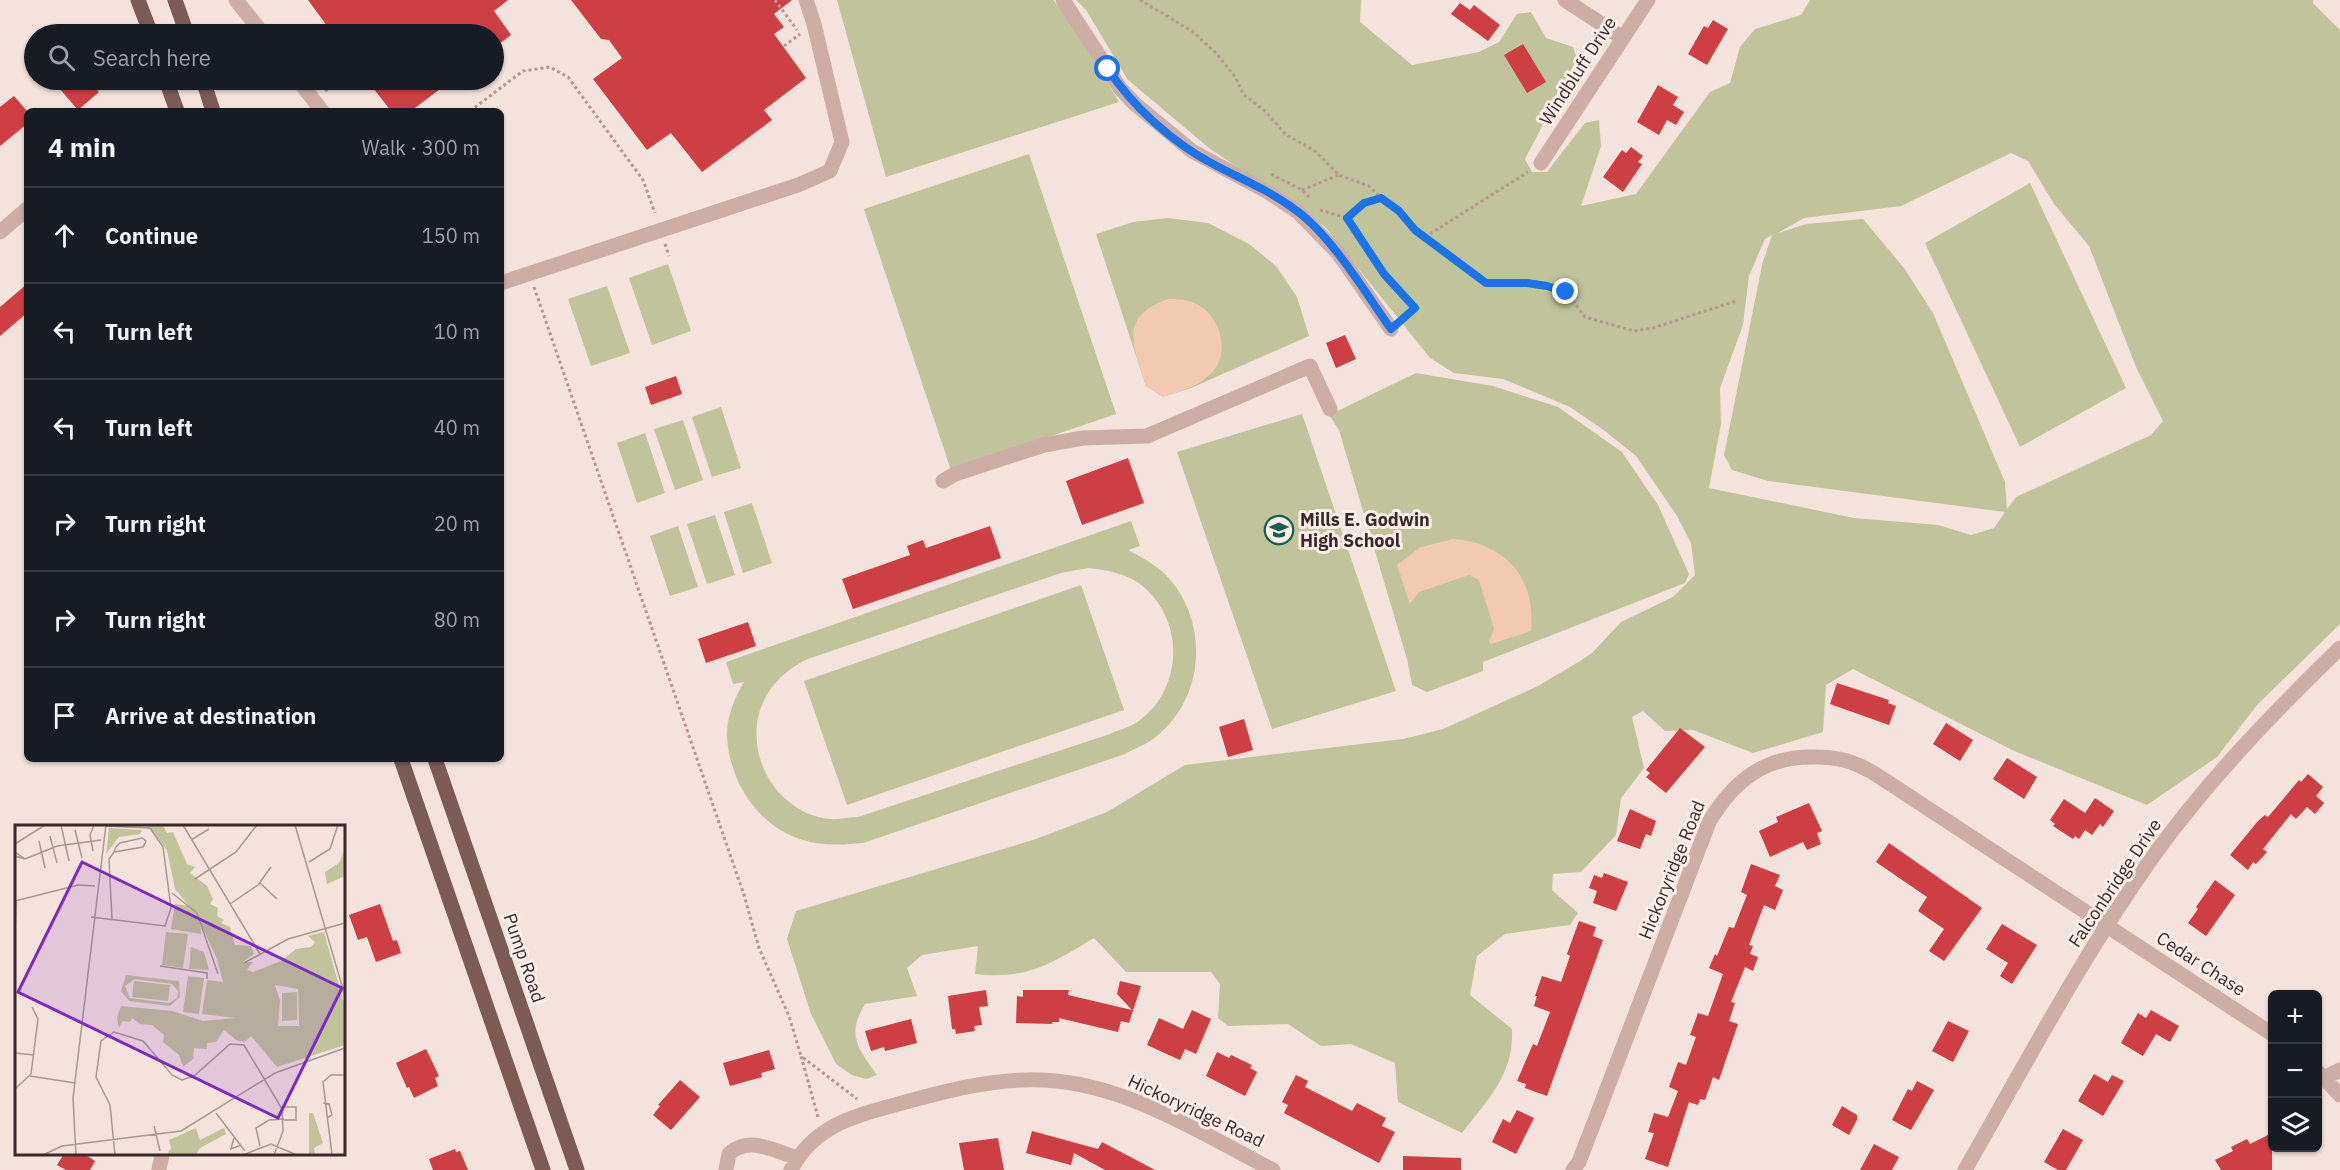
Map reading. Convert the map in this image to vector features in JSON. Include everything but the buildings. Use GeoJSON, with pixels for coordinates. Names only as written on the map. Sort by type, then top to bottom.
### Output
{"type":"FeatureCollection","features":[{"type":"Feature","properties":{"kind":"main road"},"geometry":{"type":"LineString","coordinates":[[138,0],[147,24]]}},
{"type":"Feature","properties":{"kind":"main road"},"geometry":{"type":"LineString","coordinates":[[175,0],[183,24]]}},
{"type":"Feature","properties":{"kind":"main road"},"geometry":{"type":"LineString","coordinates":[[170,90],[176,108]]}},
{"type":"Feature","properties":{"kind":"main road"},"geometry":{"type":"LineString","coordinates":[[206,90],[212,108]]}},
{"type":"Feature","properties":{"kind":"main road"},"geometry":{"type":"LineString","coordinates":[[402,762],[543,1170]]}},
{"type":"Feature","properties":{"kind":"main road","name":"Pump Road"},"geometry":{"type":"LineString","coordinates":[[436,762],[577,1170]]}},
{"type":"Feature","properties":{"kind":"street"},"geometry":{"type":"LineString","coordinates":[[236,0],[255,24]]}},
{"type":"Feature","properties":{"kind":"street"},"geometry":{"type":"LineString","coordinates":[[504,282],[798,185],[830,171],[842,142],[814,24],[806,0]]}},
{"type":"Feature","properties":{"kind":"street"},"geometry":{"type":"LineString","coordinates":[[1063,0],[1120,88],[1135,104],[1192,151],[1268,192],[1298,212],[1338,254],[1391,329]]}},
{"type":"Feature","properties":{"kind":"street"},"geometry":{"type":"LineString","coordinates":[[1565,0],[1623,38]]}},
{"type":"Feature","properties":{"kind":"street","name":"Windbluff Drive"},"geometry":{"type":"LineString","coordinates":[[1541,164],[1648,0]]}},
{"type":"Feature","properties":{"kind":"street"},"geometry":{"type":"LineString","coordinates":[[306,90],[320,108]]}},
{"type":"Feature","properties":{"kind":"street"},"geometry":{"type":"LineString","coordinates":[[0,232],[24,212]]}},
{"type":"Feature","properties":{"kind":"street"},"geometry":{"type":"LineString","coordinates":[[943,480],[1044,445],[1083,438],[1147,436],[1310,366],[1330,409]]}},
{"type":"Feature","properties":{"kind":"street","name":"Falconbridge Drive"},"geometry":{"type":"LineString","coordinates":[[1965,1170],[2071,984],[2157,852],[2187,811],[2298,689],[2340,648]]}},
{"type":"Feature","properties":{"kind":"street","name":"Hickoryridge Road"},"geometry":{"type":"LineString","coordinates":[[1573,1170],[1583,1151],[1709,822],[1731,790],[1746,777],[1763,767],[1782,759],[1803,756],[1832,757],[1857,764],[2108,926]]}},
{"type":"Feature","properties":{"kind":"street","name":"Cedar Chase"},"geometry":{"type":"LineString","coordinates":[[2108,926],[2268,1031]]}},
{"type":"Feature","properties":{"kind":"street"},"geometry":{"type":"LineString","coordinates":[[2322,1075],[2340,1070]]}},
{"type":"Feature","properties":{"kind":"street"},"geometry":{"type":"LineString","coordinates":[[2322,1076],[2340,1095]]}},
{"type":"Feature","properties":{"kind":"street","name":"Hickoryridge Road"},"geometry":{"type":"LineString","coordinates":[[726,1166],[735,1148],[750,1144],[794,1164],[822,1134],[838,1123],[873,1111],[985,1083],[1042,1080],[1080,1085],[1156,1110],[1273,1170]]}},
{"type":"Feature","properties":{"kind":"street"},"geometry":{"type":"LineString","coordinates":[[159,1170],[162,1155]]}},
{"type":"Feature","properties":{"kind":"path"},"geometry":{"type":"LineString","coordinates":[[775,0],[800,33]]}},
{"type":"Feature","properties":{"kind":"path"},"geometry":{"type":"LineString","coordinates":[[1140,0],[1192,31],[1216,53],[1236,78],[1243,94],[1266,112],[1285,134],[1315,151],[1339,175],[1369,186],[1399,211],[1415,230],[1486,283],[1527,283],[1566,292],[1585,317],[1634,331],[1653,328],[1736,301]]}},
{"type":"Feature","properties":{"kind":"path"},"geometry":{"type":"LineString","coordinates":[[504,85],[523,71],[550,68],[568,77],[643,180],[669,256]]}},
{"type":"Feature","properties":{"kind":"path"},"geometry":{"type":"LineString","coordinates":[[321,94],[326,90]]}},
{"type":"Feature","properties":{"kind":"path"},"geometry":{"type":"LineString","coordinates":[[474,108],[498,90]]}},
{"type":"Feature","properties":{"kind":"path"},"geometry":{"type":"LineString","coordinates":[[1425,237],[1541,164]]}},
{"type":"Feature","properties":{"kind":"path"},"geometry":{"type":"LineString","coordinates":[[1302,190],[1339,175]]}},
{"type":"Feature","properties":{"kind":"path"},"geometry":{"type":"LineString","coordinates":[[1347,218],[1364,203],[1381,198]]}},
{"type":"Feature","properties":{"kind":"path"},"geometry":{"type":"LineString","coordinates":[[1316,209],[1347,218],[1384,274],[1415,308],[1391,329]]}},
{"type":"Feature","properties":{"kind":"path"},"geometry":{"type":"LineString","coordinates":[[649,215],[656,213]]}},
{"type":"Feature","properties":{"kind":"path"},"geometry":{"type":"LineString","coordinates":[[529,273],[744,895],[759,948],[789,1016],[822,1134]]}},
{"type":"Feature","properties":{"kind":"path"},"geometry":{"type":"LineString","coordinates":[[801,1056],[873,1111]]}},
{"type":"Feature","properties":{"kind":"green space"},"geometry":{"type":"Polygon","coordinates":[[[837,0],[1053,0],[1070,18],[1119,102],[886,177],[837,0]]]}},
{"type":"Feature","properties":{"kind":"green space"},"geometry":{"type":"Polygon","coordinates":[[[1076,0],[1361,0],[1360,22],[1412,65],[1479,52],[1499,42],[1517,14],[1531,12],[1546,38],[1573,47],[1577,59],[1525,159],[1532,172],[1547,172],[1585,123],[1599,120],[1601,146],[1581,206],[1636,194],[1710,92],[1730,83],[1740,47],[1755,29],[1801,15],[1810,0],[2313,0],[2313,3],[2340,30],[2340,624],[2257,705],[2217,757],[2147,805],[2012,750],[1853,669],[1826,685],[1823,732],[1753,753],[1693,730],[1665,731],[1643,711],[1632,717],[1644,768],[1621,798],[1616,835],[1581,872],[1553,874],[1552,890],[1578,913],[1570,925],[1505,934],[1477,956],[1470,995],[1512,1029],[1511,1045],[1509,1060],[1498,1086],[1462,1133],[1398,1102],[1395,1063],[1351,1044],[1321,1046],[1288,1024],[1228,1026],[1218,1018],[1220,984],[1211,972],[1126,972],[1094,938],[1038,968],[1009,975],[975,974],[978,946],[922,955],[907,968],[917,996],[865,1004],[859,1015],[855,1033],[864,1057],[877,1075],[866,1079],[852,1075],[836,1064],[811,1014],[787,939],[796,911],[1033,840],[1107,812],[1185,765],[1403,739],[1443,729],[1538,686],[1580,661],[1592,653],[1621,622],[1673,597],[1695,575],[1691,543],[1677,516],[1636,456],[1570,407],[1503,379],[1454,373],[1430,358],[1325,227],[1209,148],[1128,80],[1086,10],[1076,0]],[[2011,153],[1901,206],[1804,218],[1778,233],[1806,224],[1863,219],[1904,268],[1933,313],[2005,482],[2007,509],[2016,497],[2151,435],[2163,421],[2136,367],[2089,246],[2054,204],[2028,161],[2011,153]],[[1772,235],[1765,239],[1749,276],[1743,325],[1720,388],[1721,424],[1709,488],[1854,518],[1938,525],[1971,535],[1994,528],[2005,512],[1768,481],[1732,470],[1724,455],[1762,265],[1772,235]]]}},
{"type":"Feature","properties":{"kind":"green space"},"geometry":{"type":"Polygon","coordinates":[[[1029,154],[1116,414],[951,470],[864,209],[1029,154]]]}},
{"type":"Feature","properties":{"kind":"green space"},"geometry":{"type":"Polygon","coordinates":[[[2030,183],[2126,388],[2020,447],[1925,243],[2030,183]]]}},
{"type":"Feature","properties":{"kind":"green space"},"geometry":{"type":"Polygon","coordinates":[[[1168,218],[1208,223],[1249,244],[1276,266],[1297,297],[1309,336],[1191,388],[1163,397],[1146,386],[1096,234],[1133,222],[1168,218]]]}},
{"type":"Feature","properties":{"kind":"green space"},"geometry":{"type":"Polygon","coordinates":[[[668,264],[691,331],[652,345],[629,278],[668,264]]]}},
{"type":"Feature","properties":{"kind":"green space"},"geometry":{"type":"Polygon","coordinates":[[[607,286],[630,353],[591,366],[568,299],[607,286]]]}},
{"type":"Feature","properties":{"kind":"green space"},"geometry":{"type":"Polygon","coordinates":[[[1416,373],[1493,386],[1558,407],[1622,452],[1658,505],[1689,574],[1685,583],[1483,662],[1483,671],[1427,692],[1412,685],[1407,659],[1339,430],[1329,415],[1416,373]]]}},
{"type":"Feature","properties":{"kind":"green space"},"geometry":{"type":"Polygon","coordinates":[[[721,407],[741,468],[712,477],[692,417],[721,407]]]}},
{"type":"Feature","properties":{"kind":"green space"},"geometry":{"type":"Polygon","coordinates":[[[1302,414],[1396,691],[1272,729],[1177,452],[1302,414]]]}},
{"type":"Feature","properties":{"kind":"green space"},"geometry":{"type":"Polygon","coordinates":[[[683,420],[703,480],[675,490],[654,429],[683,420]]]}},
{"type":"Feature","properties":{"kind":"green space"},"geometry":{"type":"Polygon","coordinates":[[[645,433],[665,493],[637,503],[617,443],[645,433]]]}},
{"type":"Feature","properties":{"kind":"green space"},"geometry":{"type":"Polygon","coordinates":[[[752,503],[772,563],[743,573],[724,512],[752,503]]]}},
{"type":"Feature","properties":{"kind":"green space"},"geometry":{"type":"Polygon","coordinates":[[[715,515],[735,575],[707,584],[687,524],[715,515]]]}},
{"type":"Feature","properties":{"kind":"green space"},"geometry":{"type":"Polygon","coordinates":[[[1131,521],[1140,546],[1128,550],[1162,571],[1180,593],[1190,614],[1195,635],[1196,657],[1193,679],[1185,700],[1173,719],[1146,744],[1125,754],[863,843],[840,845],[810,842],[787,834],[759,813],[748,799],[733,768],[727,734],[732,707],[744,682],[733,684],[726,662],[1131,521]],[[1088,568],[1061,573],[805,660],[795,666],[780,678],[768,693],[759,713],[756,733],[759,753],[766,772],[777,790],[791,804],[809,814],[830,819],[858,817],[1110,734],[1136,723],[1152,709],[1163,693],[1170,674],[1173,655],[1172,635],[1166,616],[1155,599],[1140,584],[1122,575],[1088,568]]]}},
{"type":"Feature","properties":{"kind":"green space"},"geometry":{"type":"Polygon","coordinates":[[[678,526],[698,587],[670,596],[650,536],[678,526]]]}},
{"type":"Feature","properties":{"kind":"green space"},"geometry":{"type":"Polygon","coordinates":[[[1081,585],[1124,710],[847,805],[804,681],[1081,585]]]}},
{"type":"Feature","properties":{"kind":"sand"},"geometry":{"type":"Polygon","coordinates":[[[1168,299],[1189,301],[1207,312],[1218,327],[1222,346],[1218,364],[1207,377],[1194,386],[1163,397],[1146,386],[1137,358],[1133,335],[1135,324],[1141,315],[1152,306],[1168,299]]]}},
{"type":"Feature","properties":{"kind":"sand"},"geometry":{"type":"Polygon","coordinates":[[[1453,539],[1472,542],[1488,548],[1502,556],[1514,567],[1528,595],[1531,631],[1491,644],[1489,641],[1494,629],[1479,580],[1469,575],[1419,592],[1410,604],[1397,565],[1421,547],[1453,539]]]}},
{"type":"Feature","properties":{"kind":"place","name":"Mills E. Godwin High School"},"geometry":{"type":"Point","coordinates":[1279,530]}},
{"type":"Feature","properties":{"kind":"route"},"geometry":{"type":"LineString","coordinates":[[1108,69],[1120,88],[1135,104],[1192,151],[1268,192],[1298,212],[1338,254],[1391,329],[1415,308],[1384,274],[1347,218],[1364,203],[1381,198],[1399,211],[1415,230],[1486,283],[1501,285],[1527,283],[1566,292]]}}]}
